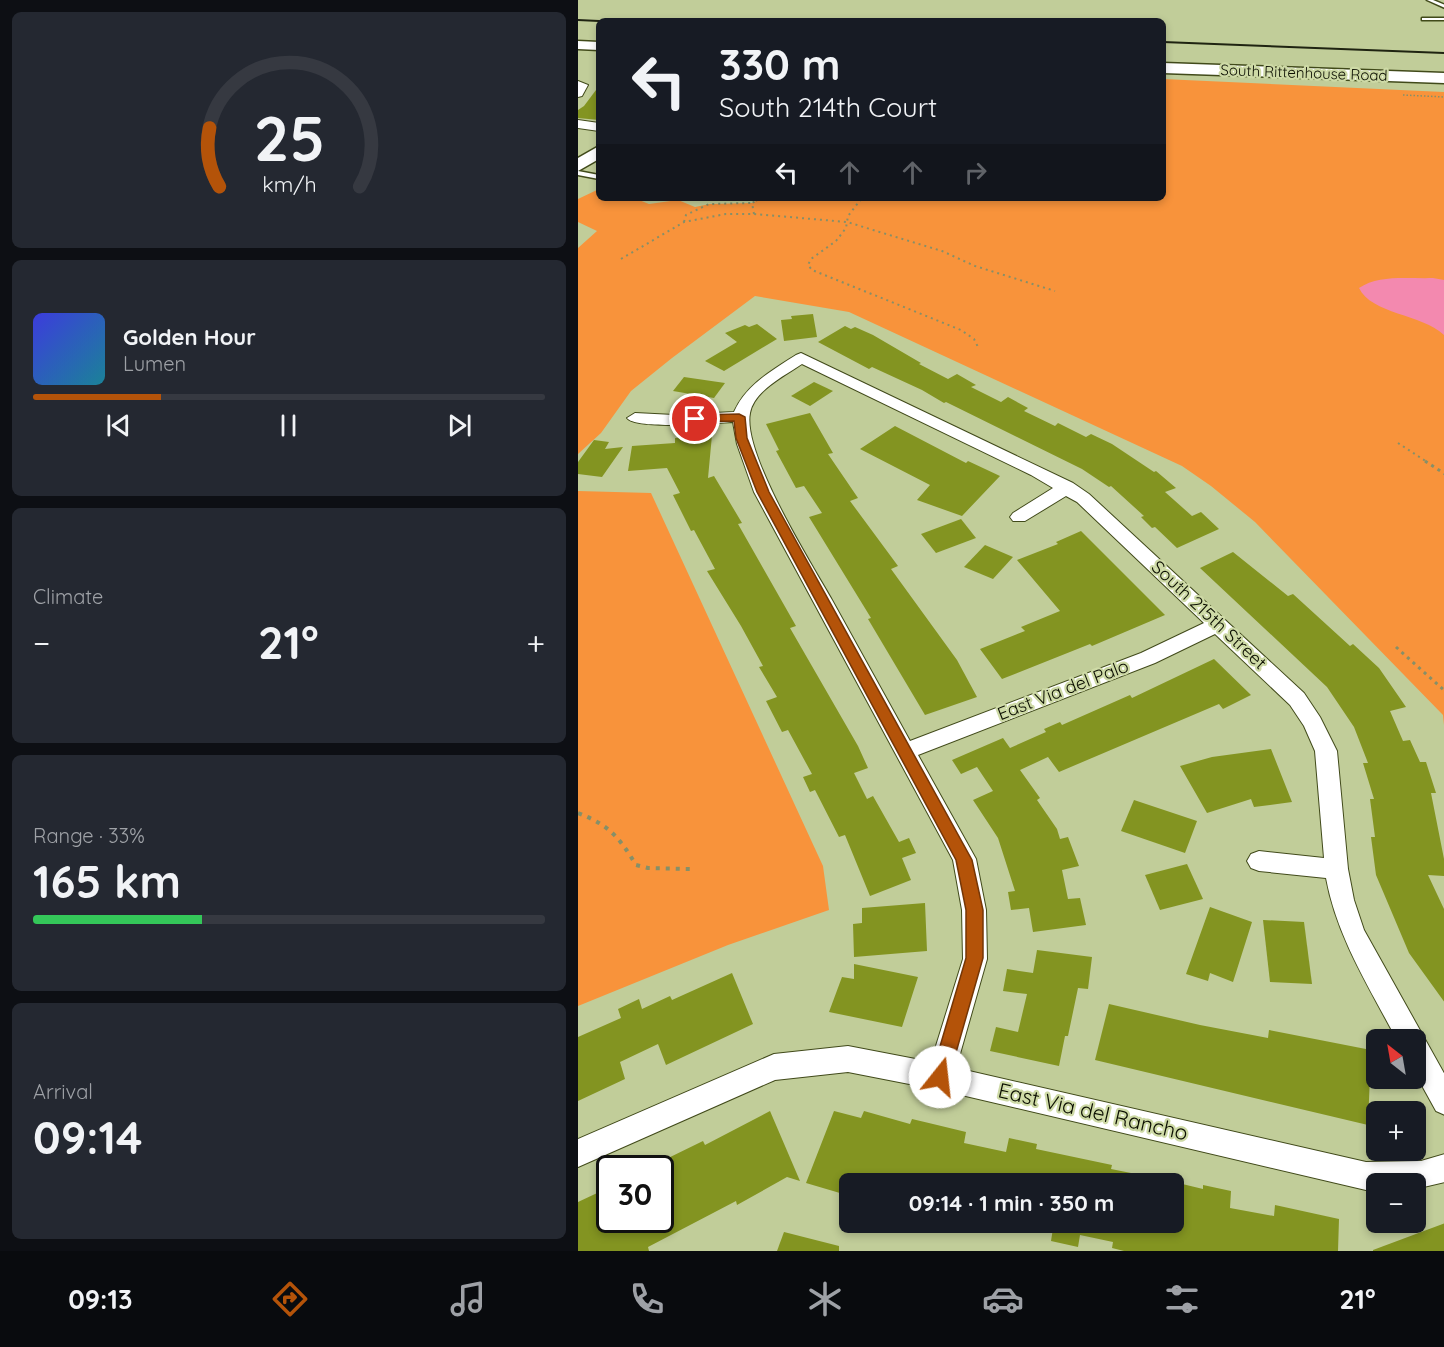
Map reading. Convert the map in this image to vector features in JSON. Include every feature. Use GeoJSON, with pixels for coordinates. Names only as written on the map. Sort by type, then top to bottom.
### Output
{"type":"FeatureCollection","features":[{"type":"Feature","properties":{"kind":"main road"},"geometry":{"type":"LineString","coordinates":[[578,45],[596,46]]}},
{"type":"Feature","properties":{"kind":"main road","name":"South Rittenhouse Road"},"geometry":{"type":"LineString","coordinates":[[1166,68],[1445,78]]}},
{"type":"Feature","properties":{"kind":"main road"},"geometry":{"type":"LineString","coordinates":[[578,166],[596,153]]}},
{"type":"Feature","properties":{"kind":"street"},"geometry":{"type":"LineString","coordinates":[[578,124],[596,127]]}},
{"type":"Feature","properties":{"kind":"street","name":"South 215th Street"},"geometry":{"type":"LineString","coordinates":[[739,417],[748,396],[765,381],[801,358],[1067,487],[1097,509],[1297,699],[1313,723],[1326,751],[1336,869],[1342,900],[1353,933],[1405,1029]]}},
{"type":"Feature","properties":{"kind":"street"},"geometry":{"type":"LineString","coordinates":[[635,418],[674,420],[739,417],[742,438],[763,492],[964,860],[974,910],[975,958],[940,1077]]}},
{"type":"Feature","properties":{"kind":"street"},"geometry":{"type":"LineString","coordinates":[[1019,517],[1067,487]]}},
{"type":"Feature","properties":{"kind":"street","name":"East Via del Palo"},"geometry":{"type":"LineString","coordinates":[[906,751],[1148,658],[1218,624]]}},
{"type":"Feature","properties":{"kind":"street"},"geometry":{"type":"LineString","coordinates":[[1259,861],[1336,869]]}},
{"type":"Feature","properties":{"kind":"street","name":"East Via del Rancho"},"geometry":{"type":"LineString","coordinates":[[578,1153],[774,1067],[848,1059],[940,1077],[1366,1176],[1421,1175],[1445,1167]]}},
{"type":"Feature","properties":{"kind":"street"},"geometry":{"type":"LineString","coordinates":[[1426,1067],[1445,1102]]}},
{"type":"Feature","properties":{"kind":"lane"},"geometry":{"type":"LineString","coordinates":[[1429,0],[1445,7]]}},
{"type":"Feature","properties":{"kind":"lane"},"geometry":{"type":"LineString","coordinates":[[1424,19],[1445,19]]}},
{"type":"Feature","properties":{"kind":"lane"},"geometry":{"type":"LineString","coordinates":[[578,173],[596,176]]}},
{"type":"Feature","properties":{"kind":"path"},"geometry":{"type":"LineString","coordinates":[[1403,95],[1445,97]]}},
{"type":"Feature","properties":{"kind":"path"},"geometry":{"type":"LineString","coordinates":[[684,222],[686,215],[695,207],[756,201]]}},
{"type":"Feature","properties":{"kind":"path"},"geometry":{"type":"LineString","coordinates":[[860,201],[848,216],[846,228],[836,241],[811,259],[808,265],[812,270],[961,330],[974,339],[978,347]]}},
{"type":"Feature","properties":{"kind":"path"},"geometry":{"type":"LineString","coordinates":[[752,203],[754,214]]}},
{"type":"Feature","properties":{"kind":"path"},"geometry":{"type":"LineString","coordinates":[[621,259],[684,222],[726,214],[754,214],[847,222],[942,251],[975,266],[1055,291]]}},
{"type":"Feature","properties":{"kind":"path"},"geometry":{"type":"LineString","coordinates":[[1398,443],[1445,474]]}},
{"type":"Feature","properties":{"kind":"path"},"geometry":{"type":"LineString","coordinates":[[1396,647],[1445,691]]}},
{"type":"Feature","properties":{"kind":"path"},"geometry":{"type":"LineString","coordinates":[[578,813],[615,830],[636,865],[648,868],[690,869]]}},
{"type":"Feature","properties":{"kind":"shaded area"},"geometry":{"type":"Polygon","coordinates":[[[1166,79],[1444,92],[1444,725],[1443,715],[1255,522],[1211,486],[1182,466],[849,312],[755,296],[631,391],[601,433],[578,454],[578,248],[597,231],[578,222],[578,199],[596,190],[596,201],[642,201],[649,204],[680,201],[695,207],[710,204],[756,201],[1166,201],[1166,79]]]}},
{"type":"Feature","properties":{"kind":"shaded area"},"geometry":{"type":"Polygon","coordinates":[[[1433,278],[1444,280],[1444,335],[1423,322],[1374,303],[1365,297],[1359,288],[1385,279],[1433,278]]]}},
{"type":"Feature","properties":{"kind":"shaded area"},"geometry":{"type":"Polygon","coordinates":[[[578,491],[651,493],[823,866],[829,910],[728,945],[578,1006],[578,491]]]}},
{"type":"Feature","properties":{"kind":"building"},"geometry":{"type":"Polygon","coordinates":[[[596,90],[596,120],[578,118],[578,110],[596,90]]]}},
{"type":"Feature","properties":{"kind":"building"},"geometry":{"type":"Polygon","coordinates":[[[813,314],[817,337],[784,341],[781,320],[792,319],[791,316],[813,314]]]}},
{"type":"Feature","properties":{"kind":"building"},"geometry":{"type":"Polygon","coordinates":[[[757,324],[777,339],[724,371],[705,361],[737,342],[725,333],[745,325],[749,327],[757,324]]]}},
{"type":"Feature","properties":{"kind":"building"},"geometry":{"type":"Polygon","coordinates":[[[845,326],[851,329],[855,327],[873,335],[948,379],[957,374],[976,385],[971,387],[1001,402],[1008,397],[1028,408],[1024,411],[1055,426],[1058,423],[1086,437],[1091,434],[1112,444],[1154,472],[1156,471],[1176,488],[1165,492],[1192,516],[1201,512],[1219,529],[1177,548],[1155,527],[1152,528],[1141,517],[1144,516],[1111,486],[1109,487],[1082,469],[944,403],[922,390],[872,367],[869,369],[818,342],[845,326]]]}},
{"type":"Feature","properties":{"kind":"building"},"geometry":{"type":"Polygon","coordinates":[[[684,377],[725,383],[714,398],[673,391],[684,377]]]}},
{"type":"Feature","properties":{"kind":"building"},"geometry":{"type":"Polygon","coordinates":[[[814,382],[833,391],[810,406],[791,396],[814,382]]]}},
{"type":"Feature","properties":{"kind":"building"},"geometry":{"type":"Polygon","coordinates":[[[810,413],[833,453],[828,454],[858,498],[850,501],[898,566],[891,569],[957,660],[977,697],[925,715],[868,619],[871,618],[809,517],[822,513],[804,486],[796,488],[776,451],[779,450],[766,424],[810,413]]]}},
{"type":"Feature","properties":{"kind":"building"},"geometry":{"type":"Polygon","coordinates":[[[895,426],[966,463],[968,461],[1000,476],[962,516],[917,500],[930,485],[860,449],[895,426]]]}},
{"type":"Feature","properties":{"kind":"building"},"geometry":{"type":"Polygon","coordinates":[[[712,435],[708,478],[714,476],[742,523],[738,524],[796,626],[790,628],[858,746],[868,768],[854,773],[867,799],[873,796],[899,842],[909,838],[916,853],[902,858],[911,880],[870,896],[845,835],[839,837],[815,790],[810,792],[803,777],[812,774],[788,730],[782,732],[766,701],[777,697],[759,667],[763,666],[741,626],[707,571],[715,569],[694,530],[691,531],[673,495],[680,493],[667,468],[628,471],[632,446],[675,443],[675,438],[712,435]]]}},
{"type":"Feature","properties":{"kind":"building"},"geometry":{"type":"Polygon","coordinates":[[[594,440],[609,442],[605,449],[623,447],[602,477],[578,474],[578,462],[594,440]]]}},
{"type":"Feature","properties":{"kind":"building"},"geometry":{"type":"Polygon","coordinates":[[[961,519],[976,538],[936,553],[921,534],[961,519]]]}},
{"type":"Feature","properties":{"kind":"building"},"geometry":{"type":"Polygon","coordinates":[[[1081,531],[1165,615],[1092,646],[1090,644],[1002,679],[980,649],[1025,631],[1021,627],[1060,611],[1017,560],[1058,544],[1056,542],[1081,531]]]}},
{"type":"Feature","properties":{"kind":"building"},"geometry":{"type":"Polygon","coordinates":[[[985,545],[1013,557],[993,579],[964,567],[985,545]]]}},
{"type":"Feature","properties":{"kind":"building"},"geometry":{"type":"Polygon","coordinates":[[[1233,552],[1288,596],[1293,594],[1350,646],[1353,644],[1379,668],[1406,707],[1390,711],[1403,741],[1410,740],[1420,762],[1426,762],[1436,793],[1431,793],[1445,864],[1445,876],[1428,875],[1445,911],[1445,1003],[1409,953],[1376,875],[1371,837],[1375,837],[1370,799],[1374,799],[1363,763],[1368,763],[1354,727],[1327,687],[1200,568],[1233,552]]]}},
{"type":"Feature","properties":{"kind":"building"},"geometry":{"type":"Polygon","coordinates":[[[1214,659],[1251,695],[1223,709],[1219,704],[1059,772],[1048,757],[1020,770],[1040,798],[1037,800],[1057,829],[1060,839],[1068,837],[1079,866],[1062,870],[1068,899],[1080,898],[1086,925],[1033,932],[1029,908],[1011,910],[1008,892],[1015,891],[998,838],[973,800],[993,791],[977,767],[961,774],[952,760],[1003,738],[1010,748],[1046,732],[1044,729],[1060,722],[1062,725],[1130,695],[1132,698],[1214,659]]]}},
{"type":"Feature","properties":{"kind":"building"},"geometry":{"type":"Polygon","coordinates":[[[1271,749],[1292,802],[1254,807],[1251,799],[1207,813],[1180,766],[1212,757],[1271,749]]]}},
{"type":"Feature","properties":{"kind":"building"},"geometry":{"type":"Polygon","coordinates":[[[1134,800],[1197,821],[1185,853],[1121,831],[1134,800]]]}},
{"type":"Feature","properties":{"kind":"building"},"geometry":{"type":"Polygon","coordinates":[[[1187,864],[1203,899],[1160,910],[1145,875],[1187,864]]]}},
{"type":"Feature","properties":{"kind":"building"},"geometry":{"type":"Polygon","coordinates":[[[925,903],[927,951],[854,957],[853,924],[862,923],[862,908],[925,903]]]}},
{"type":"Feature","properties":{"kind":"building"},"geometry":{"type":"Polygon","coordinates":[[[1210,907],[1252,922],[1233,982],[1210,973],[1208,981],[1186,974],[1210,907]]]}},
{"type":"Feature","properties":{"kind":"building"},"geometry":{"type":"Polygon","coordinates":[[[1263,920],[1304,922],[1312,984],[1270,982],[1263,920]]]}},
{"type":"Feature","properties":{"kind":"building"},"geometry":{"type":"Polygon","coordinates":[[[1037,950],[1092,957],[1088,989],[1078,988],[1059,1066],[990,1051],[996,1027],[1018,1032],[1027,994],[1003,991],[1007,969],[1033,973],[1037,950]]]}},
{"type":"Feature","properties":{"kind":"building"},"geometry":{"type":"Polygon","coordinates":[[[854,964],[918,977],[902,1027],[829,1012],[842,977],[854,979],[854,964]]]}},
{"type":"Feature","properties":{"kind":"building"},"geometry":{"type":"Polygon","coordinates":[[[732,973],[753,1024],[666,1065],[658,1044],[620,1062],[625,1079],[578,1101],[578,1037],[621,1018],[618,1009],[639,999],[642,1009],[670,996],[672,1000],[732,973]]]}},
{"type":"Feature","properties":{"kind":"building"},"geometry":{"type":"Polygon","coordinates":[[[1109,1004],[1268,1038],[1269,1030],[1366,1049],[1366,1089],[1369,1089],[1369,1101],[1366,1101],[1366,1125],[1095,1060],[1109,1004]]]}},
{"type":"Feature","properties":{"kind":"building"},"geometry":{"type":"Polygon","coordinates":[[[770,1111],[800,1181],[787,1177],[737,1205],[736,1201],[648,1247],[649,1251],[578,1251],[578,1202],[596,1194],[596,1233],[674,1233],[674,1155],[703,1141],[705,1145],[770,1111]]]}},
{"type":"Feature","properties":{"kind":"building"},"geometry":{"type":"Polygon","coordinates":[[[834,1111],[861,1118],[864,1111],[910,1124],[912,1119],[933,1124],[966,1132],[964,1143],[1006,1152],[1009,1138],[1037,1144],[1036,1149],[1112,1165],[1111,1169],[1131,1173],[839,1173],[839,1193],[806,1183],[834,1111]]]}},
{"type":"Feature","properties":{"kind":"building"},"geometry":{"type":"Polygon","coordinates":[[[1184,1184],[1203,1189],[1203,1185],[1231,1191],[1230,1208],[1274,1216],[1275,1205],[1339,1219],[1338,1251],[1124,1251],[1112,1248],[1113,1242],[1080,1235],[1078,1247],[1051,1241],[1052,1233],[1184,1233],[1184,1184]]]}},
{"type":"Feature","properties":{"kind":"building"},"geometry":{"type":"Polygon","coordinates":[[[1445,1223],[1445,1251],[1373,1251],[1418,1233],[1426,1233],[1426,1230],[1445,1223]]]}},
{"type":"Feature","properties":{"kind":"building"},"geometry":{"type":"Polygon","coordinates":[[[784,1232],[839,1246],[839,1251],[777,1251],[784,1232]]]}},
{"type":"Feature","properties":{"kind":"railway"},"geometry":{"type":"LineString","coordinates":[[578,20],[596,21]]}},
{"type":"Feature","properties":{"kind":"railway"},"geometry":{"type":"LineString","coordinates":[[1166,42],[1445,53]]}},
{"type":"Feature","properties":{"kind":"route"},"geometry":{"type":"LineString","coordinates":[[695,419],[739,417],[742,438],[763,492],[964,860],[974,910],[975,958],[940,1077]]}}]}
